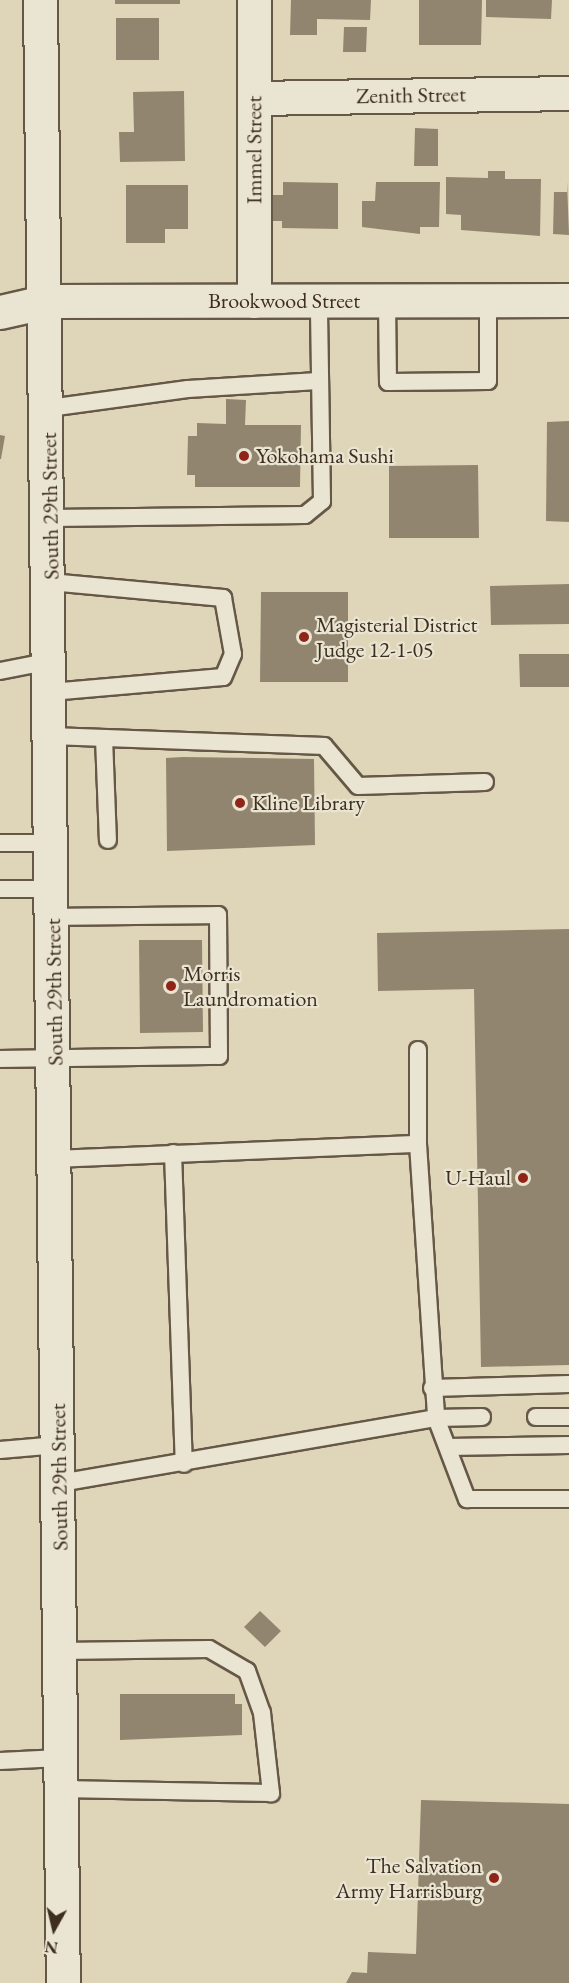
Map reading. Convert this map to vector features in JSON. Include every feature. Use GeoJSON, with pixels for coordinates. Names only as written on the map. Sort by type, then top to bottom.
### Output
{"type":"FeatureCollection","features":[{"type":"Feature","properties":{"kind":"street","name":"South 29th Street"},"geometry":{"type":"LineString","coordinates":[[40,0],[48,301],[63,1983]]}},
{"type":"Feature","properties":{"kind":"street","name":"Immel Street"},"geometry":{"type":"LineString","coordinates":[[254,0],[254,301]]}},
{"type":"Feature","properties":{"kind":"street","name":"Zenith Street"},"geometry":{"type":"LineString","coordinates":[[254,98],[569,93]]}},
{"type":"Feature","properties":{"kind":"street","name":"Brookwood Street"},"geometry":{"type":"LineString","coordinates":[[0,312],[48,301],[569,300]]}},
{"type":"Feature","properties":{"kind":"lane"},"geometry":{"type":"LineString","coordinates":[[387,301],[388,382],[399,382],[488,381],[488,300]]}},
{"type":"Feature","properties":{"kind":"lane"},"geometry":{"type":"LineString","coordinates":[[50,518],[305,515],[322,501],[325,417],[318,381],[319,301]]}},
{"type":"Feature","properties":{"kind":"lane"},"geometry":{"type":"LineString","coordinates":[[49,408],[188,389],[318,381]]}},
{"type":"Feature","properties":{"kind":"lane"},"geometry":{"type":"LineString","coordinates":[[0,671],[51,677],[223,677],[233,654],[222,598],[50,582]]}},
{"type":"Feature","properties":{"kind":"lane"},"geometry":{"type":"LineString","coordinates":[[52,736],[324,746],[358,786],[485,782]]}},
{"type":"Feature","properties":{"kind":"lane"},"geometry":{"type":"LineString","coordinates":[[104,738],[108,840]]}},
{"type":"Feature","properties":{"kind":"lane"},"geometry":{"type":"LineString","coordinates":[[0,843],[53,843]]}},
{"type":"Feature","properties":{"kind":"lane"},"geometry":{"type":"LineString","coordinates":[[0,889],[53,903],[218,915],[219,1056],[0,1059]]}},
{"type":"Feature","properties":{"kind":"lane"},"geometry":{"type":"LineString","coordinates":[[418,1050],[418,1144],[432,1388],[436,1418],[467,1498],[569,1499]]}},
{"type":"Feature","properties":{"kind":"lane"},"geometry":{"type":"LineString","coordinates":[[56,1159],[418,1144]]}},
{"type":"Feature","properties":{"kind":"lane"},"geometry":{"type":"LineString","coordinates":[[173,1153],[184,1464]]}},
{"type":"Feature","properties":{"kind":"lane"},"geometry":{"type":"LineString","coordinates":[[432,1388],[569,1384]]}},
{"type":"Feature","properties":{"kind":"lane"},"geometry":{"type":"LineString","coordinates":[[60,1483],[184,1464],[436,1418],[483,1417]]}},
{"type":"Feature","properties":{"kind":"lane"},"geometry":{"type":"LineString","coordinates":[[536,1417],[569,1417]]}},
{"type":"Feature","properties":{"kind":"lane"},"geometry":{"type":"LineString","coordinates":[[0,1450],[58,1445]]}},
{"type":"Feature","properties":{"kind":"lane"},"geometry":{"type":"LineString","coordinates":[[448,1447],[569,1445]]}},
{"type":"Feature","properties":{"kind":"lane"},"geometry":{"type":"LineString","coordinates":[[0,1761],[61,1774],[271,1793],[262,1713],[247,1671],[209,1649],[60,1651]]}},
{"type":"Feature","properties":{"kind":"building"},"geometry":{"type":"Polygon","coordinates":[[[115,0],[180,0],[180,4],[115,4],[115,0]]]}},
{"type":"Feature","properties":{"kind":"building"},"geometry":{"type":"Polygon","coordinates":[[[291,0],[371,0],[370,20],[317,19],[317,35],[290,35],[291,0]]]}},
{"type":"Feature","properties":{"kind":"building"},"geometry":{"type":"Polygon","coordinates":[[[419,0],[482,0],[481,45],[419,45],[419,0]]]}},
{"type":"Feature","properties":{"kind":"building"},"geometry":{"type":"Polygon","coordinates":[[[486,0],[552,0],[551,19],[486,17],[486,0]]]}},
{"type":"Feature","properties":{"kind":"building"},"geometry":{"type":"Polygon","coordinates":[[[116,18],[159,18],[159,60],[116,60],[116,18]]]}},
{"type":"Feature","properties":{"kind":"building"},"geometry":{"type":"Polygon","coordinates":[[[344,27],[367,27],[366,52],[343,52],[344,27]]]}},
{"type":"Feature","properties":{"kind":"building"},"geometry":{"type":"Polygon","coordinates":[[[184,91],[185,161],[120,162],[119,132],[134,132],[133,92],[184,91]]]}},
{"type":"Feature","properties":{"kind":"building"},"geometry":{"type":"Polygon","coordinates":[[[415,128],[438,129],[438,166],[414,166],[415,128]]]}},
{"type":"Feature","properties":{"kind":"building"},"geometry":{"type":"Polygon","coordinates":[[[488,171],[505,171],[505,179],[541,179],[540,236],[461,230],[461,215],[446,214],[446,177],[488,178],[488,171]]]}},
{"type":"Feature","properties":{"kind":"building"},"geometry":{"type":"Polygon","coordinates":[[[567,181],[569,235],[553,234],[554,192],[567,192],[567,181]]]}},
{"type":"Feature","properties":{"kind":"building"},"geometry":{"type":"Polygon","coordinates":[[[283,182],[338,183],[338,229],[282,228],[282,221],[269,221],[270,195],[283,195],[283,182]]]}},
{"type":"Feature","properties":{"kind":"building"},"geometry":{"type":"Polygon","coordinates":[[[376,182],[440,182],[439,227],[420,227],[420,234],[362,227],[362,201],[375,201],[376,182]]]}},
{"type":"Feature","properties":{"kind":"building"},"geometry":{"type":"Polygon","coordinates":[[[126,185],[188,185],[188,229],[165,229],[165,243],[126,243],[126,185]]]}},
{"type":"Feature","properties":{"kind":"building","name":"Yokohama Sushi"},"geometry":{"type":"Polygon","coordinates":[[[226,399],[246,400],[245,425],[301,425],[300,487],[195,487],[195,475],[187,475],[188,436],[197,436],[197,423],[226,424],[226,399]]]}},
{"type":"Feature","properties":{"kind":"building"},"geometry":{"type":"Polygon","coordinates":[[[569,421],[569,522],[546,521],[547,422],[569,421]]]}},
{"type":"Feature","properties":{"kind":"building"},"geometry":{"type":"Polygon","coordinates":[[[0,435],[5,436],[1,459],[0,459],[0,435]]]}},
{"type":"Feature","properties":{"kind":"building"},"geometry":{"type":"Polygon","coordinates":[[[478,465],[479,538],[389,538],[389,466],[478,465]]]}},
{"type":"Feature","properties":{"kind":"building"},"geometry":{"type":"Polygon","coordinates":[[[569,584],[569,624],[491,625],[490,586],[569,584]]]}},
{"type":"Feature","properties":{"kind":"building","name":"Magisterial District Judge 12-1-05"},"geometry":{"type":"Polygon","coordinates":[[[261,592],[348,592],[348,682],[260,682],[261,592]]]}},
{"type":"Feature","properties":{"kind":"building"},"geometry":{"type":"Polygon","coordinates":[[[519,654],[569,654],[569,687],[520,687],[519,654]]]}},
{"type":"Feature","properties":{"kind":"building","name":"Kline Library"},"geometry":{"type":"Polygon","coordinates":[[[166,758],[314,759],[315,845],[167,851],[166,758]]]}},
{"type":"Feature","properties":{"kind":"building","name":"U-Haul"},"geometry":{"type":"Polygon","coordinates":[[[569,929],[569,1365],[481,1367],[474,989],[378,991],[377,933],[569,929]]]}},
{"type":"Feature","properties":{"kind":"building","name":"Morris Laundromation"},"geometry":{"type":"Polygon","coordinates":[[[139,940],[202,940],[203,1032],[140,1033],[139,940]]]}},
{"type":"Feature","properties":{"kind":"building"},"geometry":{"type":"Polygon","coordinates":[[[260,1611],[281,1631],[265,1647],[244,1627],[260,1611]]]}},
{"type":"Feature","properties":{"kind":"building"},"geometry":{"type":"Polygon","coordinates":[[[120,1694],[235,1694],[235,1704],[242,1704],[242,1735],[120,1740],[120,1694]]]}},
{"type":"Feature","properties":{"kind":"building","name":"The Salvation Army Harrisburg"},"geometry":{"type":"Polygon","coordinates":[[[421,1800],[569,1804],[569,1983],[346,1983],[352,1972],[367,1973],[368,1952],[416,1954],[421,1800]]]}},
{"type":"Feature","properties":{"kind":"place","name":"Yokohama Sushi"},"geometry":{"type":"Point","coordinates":[244,456]}},
{"type":"Feature","properties":{"kind":"place","name":"Magisterial District Judge 12-1-05"},"geometry":{"type":"Point","coordinates":[304,637]}},
{"type":"Feature","properties":{"kind":"place","name":"Kline Library"},"geometry":{"type":"Point","coordinates":[240,803]}},
{"type":"Feature","properties":{"kind":"place","name":"Morris Laundromation"},"geometry":{"type":"Point","coordinates":[171,986]}},
{"type":"Feature","properties":{"kind":"place","name":"U-Haul"},"geometry":{"type":"Point","coordinates":[523,1178]}},
{"type":"Feature","properties":{"kind":"place","name":"The Salvation Army Harrisburg"},"geometry":{"type":"Point","coordinates":[494,1878]}}]}
